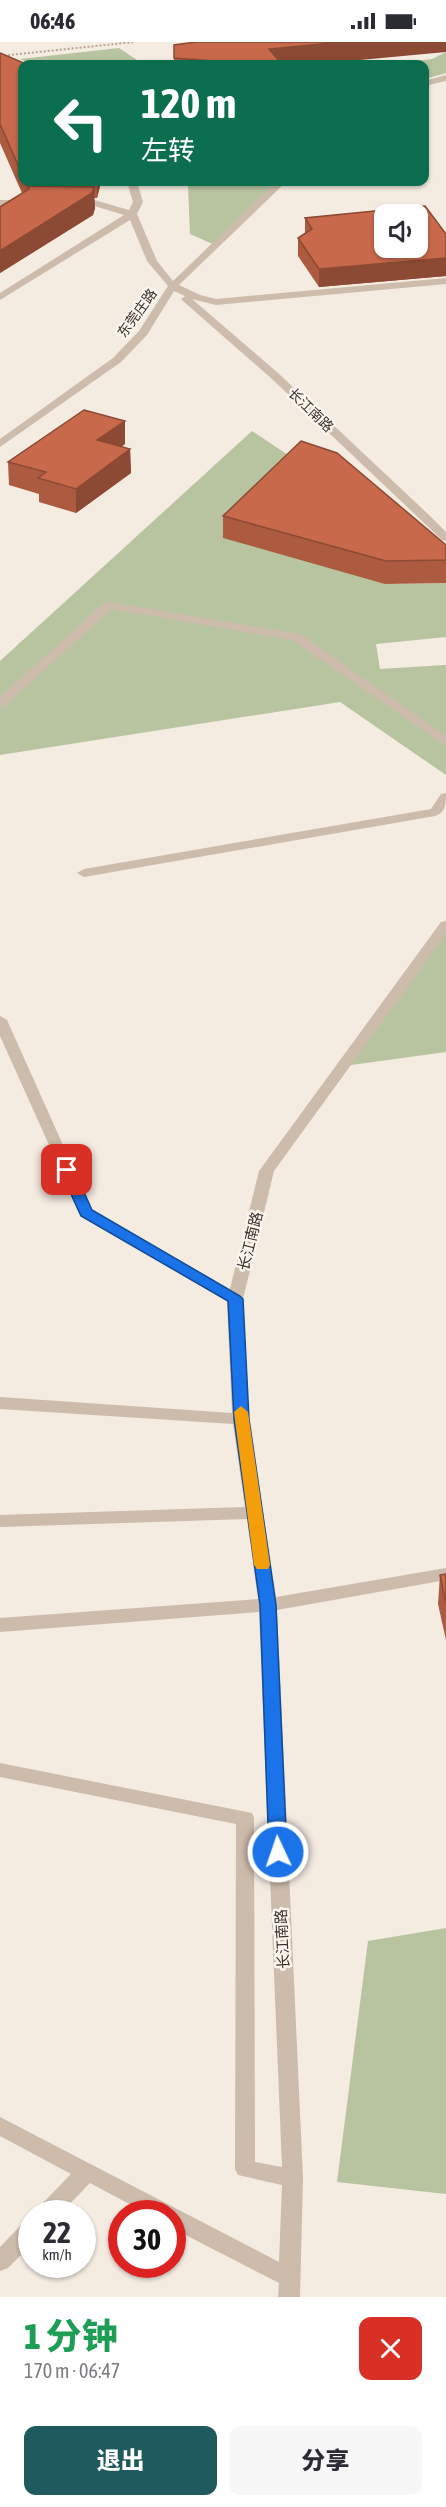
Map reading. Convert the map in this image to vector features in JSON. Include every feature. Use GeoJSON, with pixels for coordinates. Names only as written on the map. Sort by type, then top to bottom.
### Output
{"type":"FeatureCollection","features":[{"type":"Feature","properties":{"kind":"street"},"geometry":{"type":"LineString","coordinates":[[429,83],[446,78]]}},
{"type":"Feature","properties":{"kind":"street"},"geometry":{"type":"LineString","coordinates":[[0,297],[132,214],[138,202],[133,186]]}},
{"type":"Feature","properties":{"kind":"street","name":"东莞庄路"},"geometry":{"type":"LineString","coordinates":[[0,444],[117,360],[143,333],[172,287],[277,186]]}},
{"type":"Feature","properties":{"kind":"street"},"geometry":{"type":"LineString","coordinates":[[69,202],[92,202],[132,214]]}},
{"type":"Feature","properties":{"kind":"street"},"geometry":{"type":"LineString","coordinates":[[0,203],[34,203]]}},
{"type":"Feature","properties":{"kind":"street","name":"长江南路"},"geometry":{"type":"LineString","coordinates":[[132,214],[150,259],[172,287],[270,370],[446,538]]}},
{"type":"Feature","properties":{"kind":"street"},"geometry":{"type":"LineString","coordinates":[[172,287],[200,300],[216,302],[446,281]]}},
{"type":"Feature","properties":{"kind":"street"},"geometry":{"type":"LineString","coordinates":[[0,704],[108,605],[296,637],[446,742]]}},
{"type":"Feature","properties":{"kind":"street"},"geometry":{"type":"LineString","coordinates":[[84,873],[435,812],[446,797]]}},
{"type":"Feature","properties":{"kind":"street","name":"长江南路"},"geometry":{"type":"LineString","coordinates":[[290,2288],[293,2178],[268,1605],[241,1419],[235,1299],[267,1171],[446,925]]}},
{"type":"Feature","properties":{"kind":"street"},"geometry":{"type":"LineString","coordinates":[[0,1020],[86,1213],[235,1299]]}},
{"type":"Feature","properties":{"kind":"street"},"geometry":{"type":"LineString","coordinates":[[0,1403],[241,1419]]}},
{"type":"Feature","properties":{"kind":"street"},"geometry":{"type":"LineString","coordinates":[[0,1521],[255,1513]]}},
{"type":"Feature","properties":{"kind":"street"},"geometry":{"type":"LineString","coordinates":[[0,1625],[268,1605],[446,1574]]}},
{"type":"Feature","properties":{"kind":"street"},"geometry":{"type":"LineString","coordinates":[[0,1770],[245,1818],[246,2169],[293,2178]]}},
{"type":"Feature","properties":{"kind":"street"},"geometry":{"type":"LineString","coordinates":[[0,2126],[141,2200]]}},
{"type":"Feature","properties":{"kind":"street"},"geometry":{"type":"LineString","coordinates":[[60,2200],[87,2172]]}},
{"type":"Feature","properties":{"kind":"street"},"geometry":{"type":"LineString","coordinates":[[186,2225],[290,2288]]}},
{"type":"Feature","properties":{"kind":"street"},"geometry":{"type":"LineString","coordinates":[[0,2261],[18,2243]]}},
{"type":"Feature","properties":{"kind":"path"},"geometry":{"type":"LineString","coordinates":[[0,56],[134,42]]}},
{"type":"Feature","properties":{"kind":"green space"},"geometry":{"type":"Polygon","coordinates":[[[119,48],[137,60],[22,60],[20,59],[119,48]]]}},
{"type":"Feature","properties":{"kind":"green space"},"geometry":{"type":"Polygon","coordinates":[[[446,52],[446,73],[429,78],[429,60],[423,60],[432,59],[446,52]]]}},
{"type":"Feature","properties":{"kind":"green space"},"geometry":{"type":"Polygon","coordinates":[[[188,186],[272,186],[215,245],[190,234],[188,186]]]}},
{"type":"Feature","properties":{"kind":"green space"},"geometry":{"type":"Polygon","coordinates":[[[252,431],[300,463],[385,584],[446,583],[446,637],[376,644],[380,669],[446,665],[446,775],[340,702],[0,755],[0,661],[252,431]]]}},
{"type":"Feature","properties":{"kind":"green space"},"geometry":{"type":"Polygon","coordinates":[[[446,925],[446,1052],[344,1066],[446,925]]]}},
{"type":"Feature","properties":{"kind":"green space"},"geometry":{"type":"Polygon","coordinates":[[[446,1928],[446,2194],[337,2182],[368,1941],[446,1928]]]}},
{"type":"Feature","properties":{"kind":"building"},"geometry":{"type":"Polygon","coordinates":[[[196,42],[341,42],[269,49],[278,60],[174,58],[174,45],[196,42]]]}},
{"type":"Feature","properties":{"kind":"building"},"geometry":{"type":"Polygon","coordinates":[[[0,53],[18,61],[18,165],[0,124],[0,53]]]}},
{"type":"Feature","properties":{"kind":"building"},"geometry":{"type":"Polygon","coordinates":[[[28,186],[94,187],[92,193],[0,251],[0,207],[29,189],[28,186]]]}},
{"type":"Feature","properties":{"kind":"building"},"geometry":{"type":"Polygon","coordinates":[[[428,210],[446,234],[446,258],[319,269],[298,238],[312,229],[305,218],[374,211],[374,258],[428,258],[428,210]]]}},
{"type":"Feature","properties":{"kind":"building"},"geometry":{"type":"Polygon","coordinates":[[[84,410],[125,421],[97,440],[130,449],[76,489],[38,478],[46,472],[8,462],[84,410]]]}},
{"type":"Feature","properties":{"kind":"building"},"geometry":{"type":"Polygon","coordinates":[[[301,441],[337,453],[446,545],[446,560],[386,561],[223,516],[301,441]]]}},
{"type":"Feature","properties":{"kind":"building"},"geometry":{"type":"Polygon","coordinates":[[[446,1574],[446,1603],[440,1575],[446,1574]]]}},
{"type":"Feature","properties":{"kind":"slow traffic"},"geometry":{"type":"LineString","coordinates":[[241,1412],[262,1565]]}},
{"type":"Feature","properties":{"kind":"route"},"geometry":{"type":"LineString","coordinates":[[67,1170],[86,1213],[235,1299],[241,1419],[268,1605],[278,1852]]}}]}
